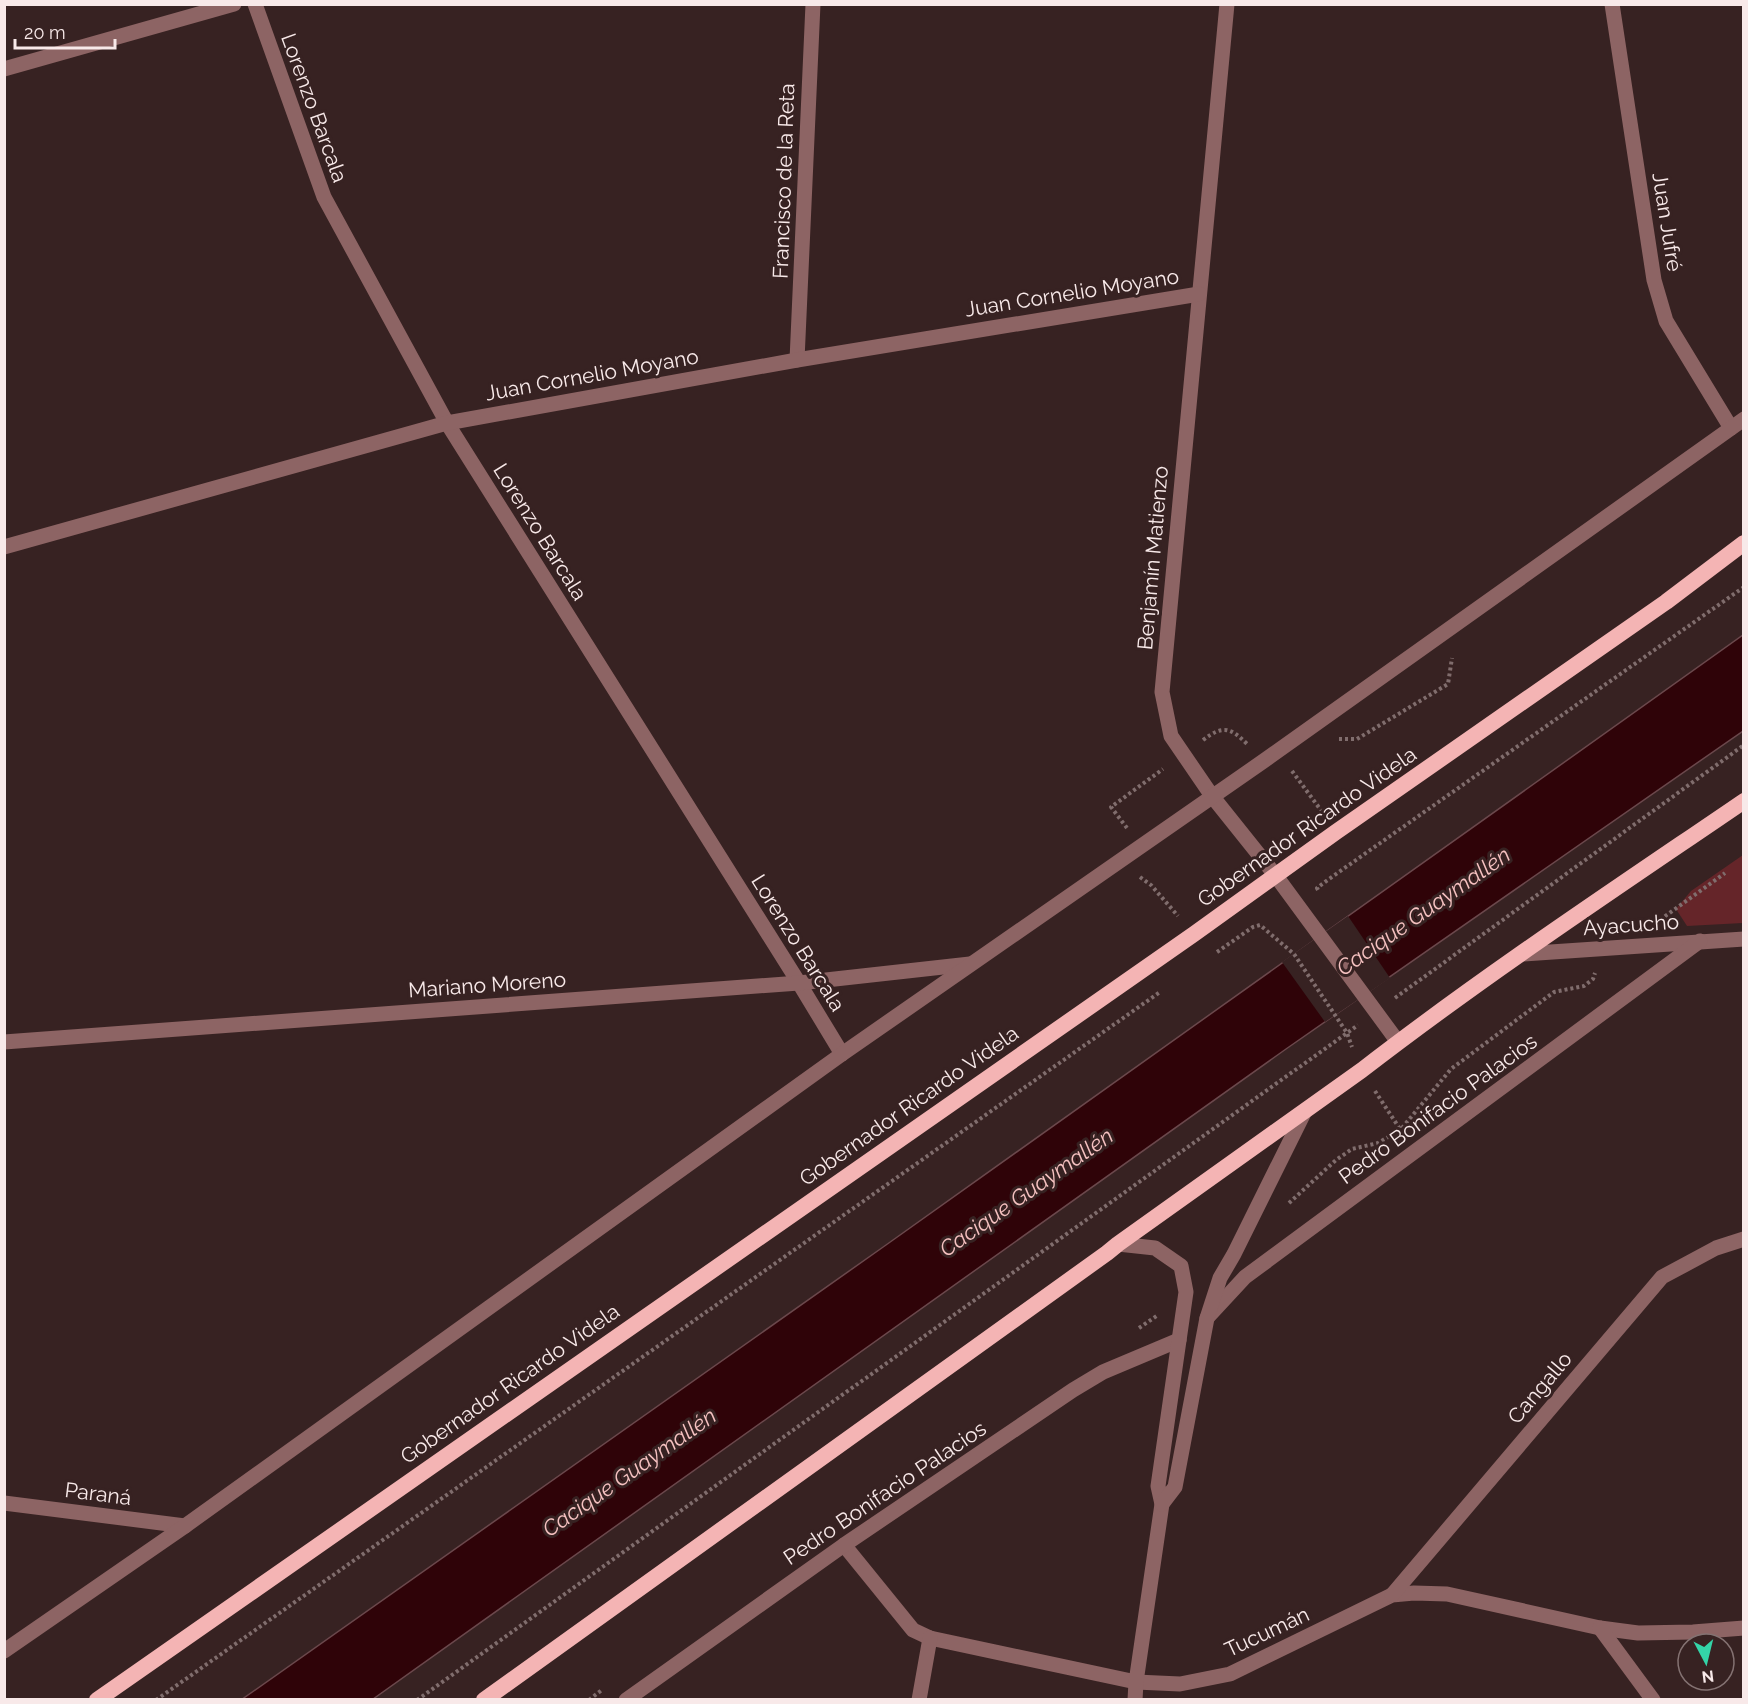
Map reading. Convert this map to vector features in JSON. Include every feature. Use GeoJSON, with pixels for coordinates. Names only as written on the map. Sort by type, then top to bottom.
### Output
{"type":"FeatureCollection","features":[{"type":"Feature","properties":{"kind":"highway","name":"Gobernador Ricardo Videla"},"geometry":{"type":"LineString","coordinates":[[97,1700],[1194,934],[1666,602],[1743,543]]}},
{"type":"Feature","properties":{"kind":"highway"},"geometry":{"type":"LineString","coordinates":[[484,1700],[1398,1042],[1743,801]]}},
{"type":"Feature","properties":{"kind":"street"},"geometry":{"type":"LineString","coordinates":[[4,69],[234,4]]}},
{"type":"Feature","properties":{"kind":"street","name":"Lorenzo Barcala"},"geometry":{"type":"LineString","coordinates":[[255,4],[324,197],[447,423],[842,1054]]}},
{"type":"Feature","properties":{"kind":"street","name":"Francisco de la Reta"},"geometry":{"type":"LineString","coordinates":[[797,360],[813,4]]}},
{"type":"Feature","properties":{"kind":"street","name":"Benjamín Matienzo"},"geometry":{"type":"LineString","coordinates":[[1227,4],[1162,692],[1171,736],[1212,796],[1276,876],[1398,1042]]}},
{"type":"Feature","properties":{"kind":"street","name":"Juan Jufré"},"geometry":{"type":"LineString","coordinates":[[1612,4],[1654,280],[1666,321],[1737,424]]}},
{"type":"Feature","properties":{"kind":"street","name":"Juan Cornelio Moyano"},"geometry":{"type":"LineString","coordinates":[[4,548],[447,423],[797,360],[1198,294]]}},
{"type":"Feature","properties":{"kind":"street"},"geometry":{"type":"LineString","coordinates":[[4,1651],[185,1526],[842,1054],[1212,796],[1737,424]]}},
{"type":"Feature","properties":{"kind":"street","name":"Ayacucho"},"geometry":{"type":"LineString","coordinates":[[1522,954],[1743,939]]}},
{"type":"Feature","properties":{"kind":"street","name":"Pedro Bonifacio Palacios"},"geometry":{"type":"LineString","coordinates":[[1208,1318],[1245,1277],[1700,941]]}},
{"type":"Feature","properties":{"kind":"street","name":"Mariano Moreno"},"geometry":{"type":"LineString","coordinates":[[4,1042],[799,982],[973,963]]}},
{"type":"Feature","properties":{"kind":"street"},"geometry":{"type":"LineString","coordinates":[[1162,1504],[1175,1487],[1208,1318],[1220,1278],[1305,1111]]}},
{"type":"Feature","properties":{"kind":"street","name":"Cangallo"},"geometry":{"type":"LineString","coordinates":[[1392,1596],[1662,1277],[1716,1248],[1743,1239]]}},
{"type":"Feature","properties":{"kind":"street"},"geometry":{"type":"LineString","coordinates":[[1119,1244],[1155,1248],[1181,1266],[1186,1292],[1158,1486],[1162,1504],[1136,1682],[1136,1700]]}},
{"type":"Feature","properties":{"kind":"street","name":"Pedro Bonifacio Palacios"},"geometry":{"type":"LineString","coordinates":[[626,1700],[844,1545],[1073,1390],[1103,1372],[1179,1340]]}},
{"type":"Feature","properties":{"kind":"street","name":"Paraná"},"geometry":{"type":"LineString","coordinates":[[4,1503],[185,1526]]}},
{"type":"Feature","properties":{"kind":"street","name":"Tucumán"},"geometry":{"type":"LineString","coordinates":[[844,1545],[914,1630],[930,1638],[1136,1682],[1180,1684],[1230,1674],[1392,1596],[1414,1593],[1447,1594],[1600,1628],[1668,1633],[1743,1628]]}},
{"type":"Feature","properties":{"kind":"street"},"geometry":{"type":"LineString","coordinates":[[1600,1628],[1653,1700]]}},
{"type":"Feature","properties":{"kind":"street"},"geometry":{"type":"LineString","coordinates":[[919,1700],[930,1638]]}},
{"type":"Feature","properties":{"kind":"path"},"geometry":{"type":"LineString","coordinates":[[1323,896],[1317,888],[1329,879],[1743,587]]}},
{"type":"Feature","properties":{"kind":"path"},"geometry":{"type":"LineString","coordinates":[[417,1700],[1432,972],[1743,745]]}},
{"type":"Feature","properties":{"kind":"path"},"geometry":{"type":"LineString","coordinates":[[1138,875],[1151,885],[1194,934],[1210,957],[1253,927],[1260,925],[1294,954],[1335,1016]]}},
{"type":"Feature","properties":{"kind":"path"},"geometry":{"type":"LineString","coordinates":[[156,1700],[1161,992]]}},
{"type":"Feature","properties":{"kind":"shaded area"},"geometry":{"type":"Polygon","coordinates":[[[1743,855],[1743,923],[1687,926],[1676,909],[1691,891],[1743,855]]]}},
{"type":"Feature","properties":{"kind":"water","name":"Cacique Guaymallén"},"geometry":{"type":"Polygon","coordinates":[[[1743,635],[1743,731],[1286,1049],[373,1699],[241,1700],[886,1245],[1743,635]]]}},
{"type":"Feature","properties":{"kind":"pier"},"geometry":{"type":"Polygon","coordinates":[[[1348,916],[1390,978],[1325,1022],[1282,962],[1348,916]]]}}]}
